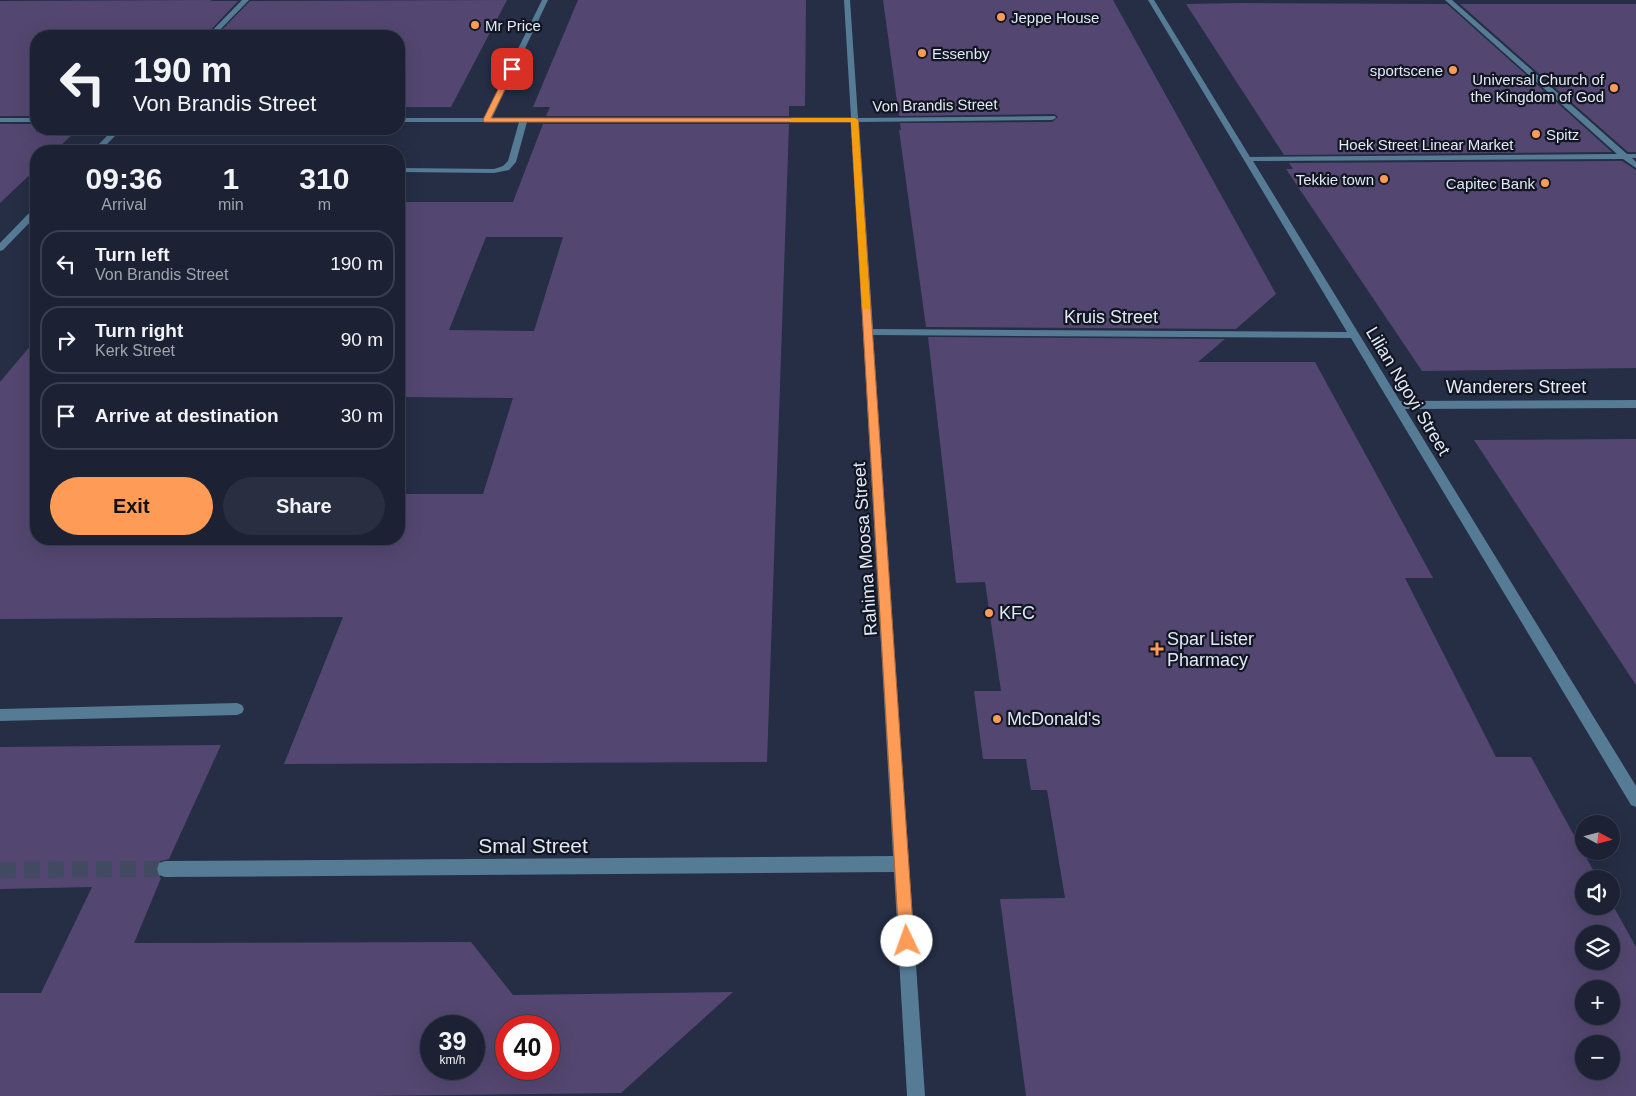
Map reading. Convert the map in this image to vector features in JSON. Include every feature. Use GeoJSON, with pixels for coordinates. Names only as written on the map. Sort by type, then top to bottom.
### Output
{"type":"FeatureCollection","features":[{"type":"Feature","properties":{"kind":"street"},"geometry":{"type":"LineString","coordinates":[[216,30],[246,0]]}},
{"type":"Feature","properties":{"kind":"street"},"geometry":{"type":"LineString","coordinates":[[487,120],[545,0]]}},
{"type":"Feature","properties":{"kind":"street","name":"Rahima Moosa Street"},"geometry":{"type":"LineString","coordinates":[[847,0],[916,1096]]}},
{"type":"Feature","properties":{"kind":"street","name":"Lilian Ngoyi Street"},"geometry":{"type":"LineString","coordinates":[[1151,0],[1636,800]]}},
{"type":"Feature","properties":{"kind":"street"},"geometry":{"type":"LineString","coordinates":[[1448,0],[1636,166]]}},
{"type":"Feature","properties":{"kind":"street","name":"Von Brandis Street"},"geometry":{"type":"LineString","coordinates":[[405,120],[1052,118]]}},
{"type":"Feature","properties":{"kind":"street"},"geometry":{"type":"LineString","coordinates":[[0,120],[30,120]]}},
{"type":"Feature","properties":{"kind":"street"},"geometry":{"type":"LineString","coordinates":[[405,170],[494,171],[506,168],[512,162],[524,120]]}},
{"type":"Feature","properties":{"kind":"street"},"geometry":{"type":"LineString","coordinates":[[102,145],[112,135]]}},
{"type":"Feature","properties":{"kind":"street","name":"Hoek Street Linear Market"},"geometry":{"type":"LineString","coordinates":[[1247,159],[1636,156]]}},
{"type":"Feature","properties":{"kind":"street"},"geometry":{"type":"LineString","coordinates":[[0,248],[30,218]]}},
{"type":"Feature","properties":{"kind":"street","name":"Kruis Street"},"geometry":{"type":"LineString","coordinates":[[868,332],[1354,334]]}},
{"type":"Feature","properties":{"kind":"street","name":"Wanderers Street"},"geometry":{"type":"LineString","coordinates":[[1397,405],[1636,404]]}},
{"type":"Feature","properties":{"kind":"street"},"geometry":{"type":"LineString","coordinates":[[0,714],[237,709]]}},
{"type":"Feature","properties":{"kind":"street","name":"Smal Street"},"geometry":{"type":"LineString","coordinates":[[165,869],[902,864]]}},
{"type":"Feature","properties":{"kind":"building"},"geometry":{"type":"Polygon","coordinates":[[[507,0],[451,107],[405,107],[405,30],[222,30],[250,1],[507,0]]]}},
{"type":"Feature","properties":{"kind":"building"},"geometry":{"type":"Polygon","coordinates":[[[578,0],[806,0],[805,106],[789,106],[789,116],[546,116],[550,107],[533,107],[578,0]]]}},
{"type":"Feature","properties":{"kind":"building"},"geometry":{"type":"Polygon","coordinates":[[[883,0],[1113,0],[1276,294],[1236,329],[926,327],[899,130],[901,130],[900,123],[1052,122],[1058,117],[1055,114],[899,116],[883,0]]]}},
{"type":"Feature","properties":{"kind":"building"},"geometry":{"type":"Polygon","coordinates":[[[0,1],[238,1],[211,30],[30,30],[30,116],[0,116],[0,1]]]}},
{"type":"Feature","properties":{"kind":"building"},"geometry":{"type":"Polygon","coordinates":[[[1186,4],[1447,4],[1612,152],[1284,155],[1186,4]]]}},
{"type":"Feature","properties":{"kind":"building"},"geometry":{"type":"Polygon","coordinates":[[[1460,4],[1636,4],[1636,152],[1628,152],[1460,4]]]}},
{"type":"Feature","properties":{"kind":"building"},"geometry":{"type":"Polygon","coordinates":[[[0,124],[30,124],[30,135],[72,135],[61,145],[30,145],[30,175],[0,203],[0,124]]]}},
{"type":"Feature","properties":{"kind":"building"},"geometry":{"type":"Polygon","coordinates":[[[543,124],[789,124],[767,762],[284,764],[343,617],[0,619],[0,382],[30,346],[30,545],[405,545],[405,494],[483,494],[513,398],[405,397],[405,202],[513,202],[543,124]],[[486,237],[449,330],[534,331],[563,237],[486,237]]]}},
{"type":"Feature","properties":{"kind":"building"},"geometry":{"type":"Polygon","coordinates":[[[1622,161],[1636,170],[1636,368],[1422,371],[1286,169],[1293,169],[1289,163],[1622,161]]]}},
{"type":"Feature","properties":{"kind":"building"},"geometry":{"type":"Polygon","coordinates":[[[928,337],[1225,339],[1198,362],[1315,362],[1433,578],[1405,578],[1496,757],[1531,757],[1575,837],[1575,860],[1588,860],[1593,870],[1575,870],[1575,915],[1618,915],[1636,947],[1636,1096],[1026,1096],[1000,899],[1065,898],[1047,790],[1031,790],[1026,759],[983,759],[974,691],[1001,691],[985,582],[956,583],[928,337]]]}},
{"type":"Feature","properties":{"kind":"building"},"geometry":{"type":"Polygon","coordinates":[[[1636,439],[1636,685],[1474,440],[1636,439]]]}},
{"type":"Feature","properties":{"kind":"building"},"geometry":{"type":"Polygon","coordinates":[[[221,745],[169,859],[157,862],[155,870],[157,876],[161,878],[134,943],[471,942],[513,995],[733,992],[621,1093],[364,1096],[0,1096],[0,993],[41,993],[92,887],[0,889],[0,747],[221,745]]]}},
{"type":"Feature","properties":{"kind":"tunnel"},"geometry":{"type":"LineString","coordinates":[[0,870],[165,869]]}},
{"type":"Feature","properties":{"kind":"slow traffic"},"geometry":{"type":"LineString","coordinates":[[792,120],[855,120],[867,307]]}},
{"type":"Feature","properties":{"kind":"place","name":"Jeppe House"},"geometry":{"type":"Point","coordinates":[1001,17]}},
{"type":"Feature","properties":{"kind":"place","name":"Mr Price"},"geometry":{"type":"Point","coordinates":[475,25]}},
{"type":"Feature","properties":{"kind":"place","name":"Essenby"},"geometry":{"type":"Point","coordinates":[922,53]}},
{"type":"Feature","properties":{"kind":"place","name":"sportscene"},"geometry":{"type":"Point","coordinates":[1453,70]}},
{"type":"Feature","properties":{"kind":"place","name":"Universal Church of the Kingdom of God"},"geometry":{"type":"Point","coordinates":[1614,88]}},
{"type":"Feature","properties":{"kind":"place","name":"Spitz"},"geometry":{"type":"Point","coordinates":[1536,134]}},
{"type":"Feature","properties":{"kind":"place","name":"Tekkie town"},"geometry":{"type":"Point","coordinates":[1384,179]}},
{"type":"Feature","properties":{"kind":"place","name":"Capitec Bank"},"geometry":{"type":"Point","coordinates":[1545,183]}},
{"type":"Feature","properties":{"kind":"place","name":"KFC"},"geometry":{"type":"Point","coordinates":[989,613]}},
{"type":"Feature","properties":{"kind":"place","name":"Spar Lister Pharmacy"},"geometry":{"type":"Point","coordinates":[1157,649]}},
{"type":"Feature","properties":{"kind":"place","name":"McDonald's"},"geometry":{"type":"Point","coordinates":[997,719]}},
{"type":"Feature","properties":{"kind":"route"},"geometry":{"type":"LineString","coordinates":[[512,69],[487,120],[855,120],[907,941]]}}]}
